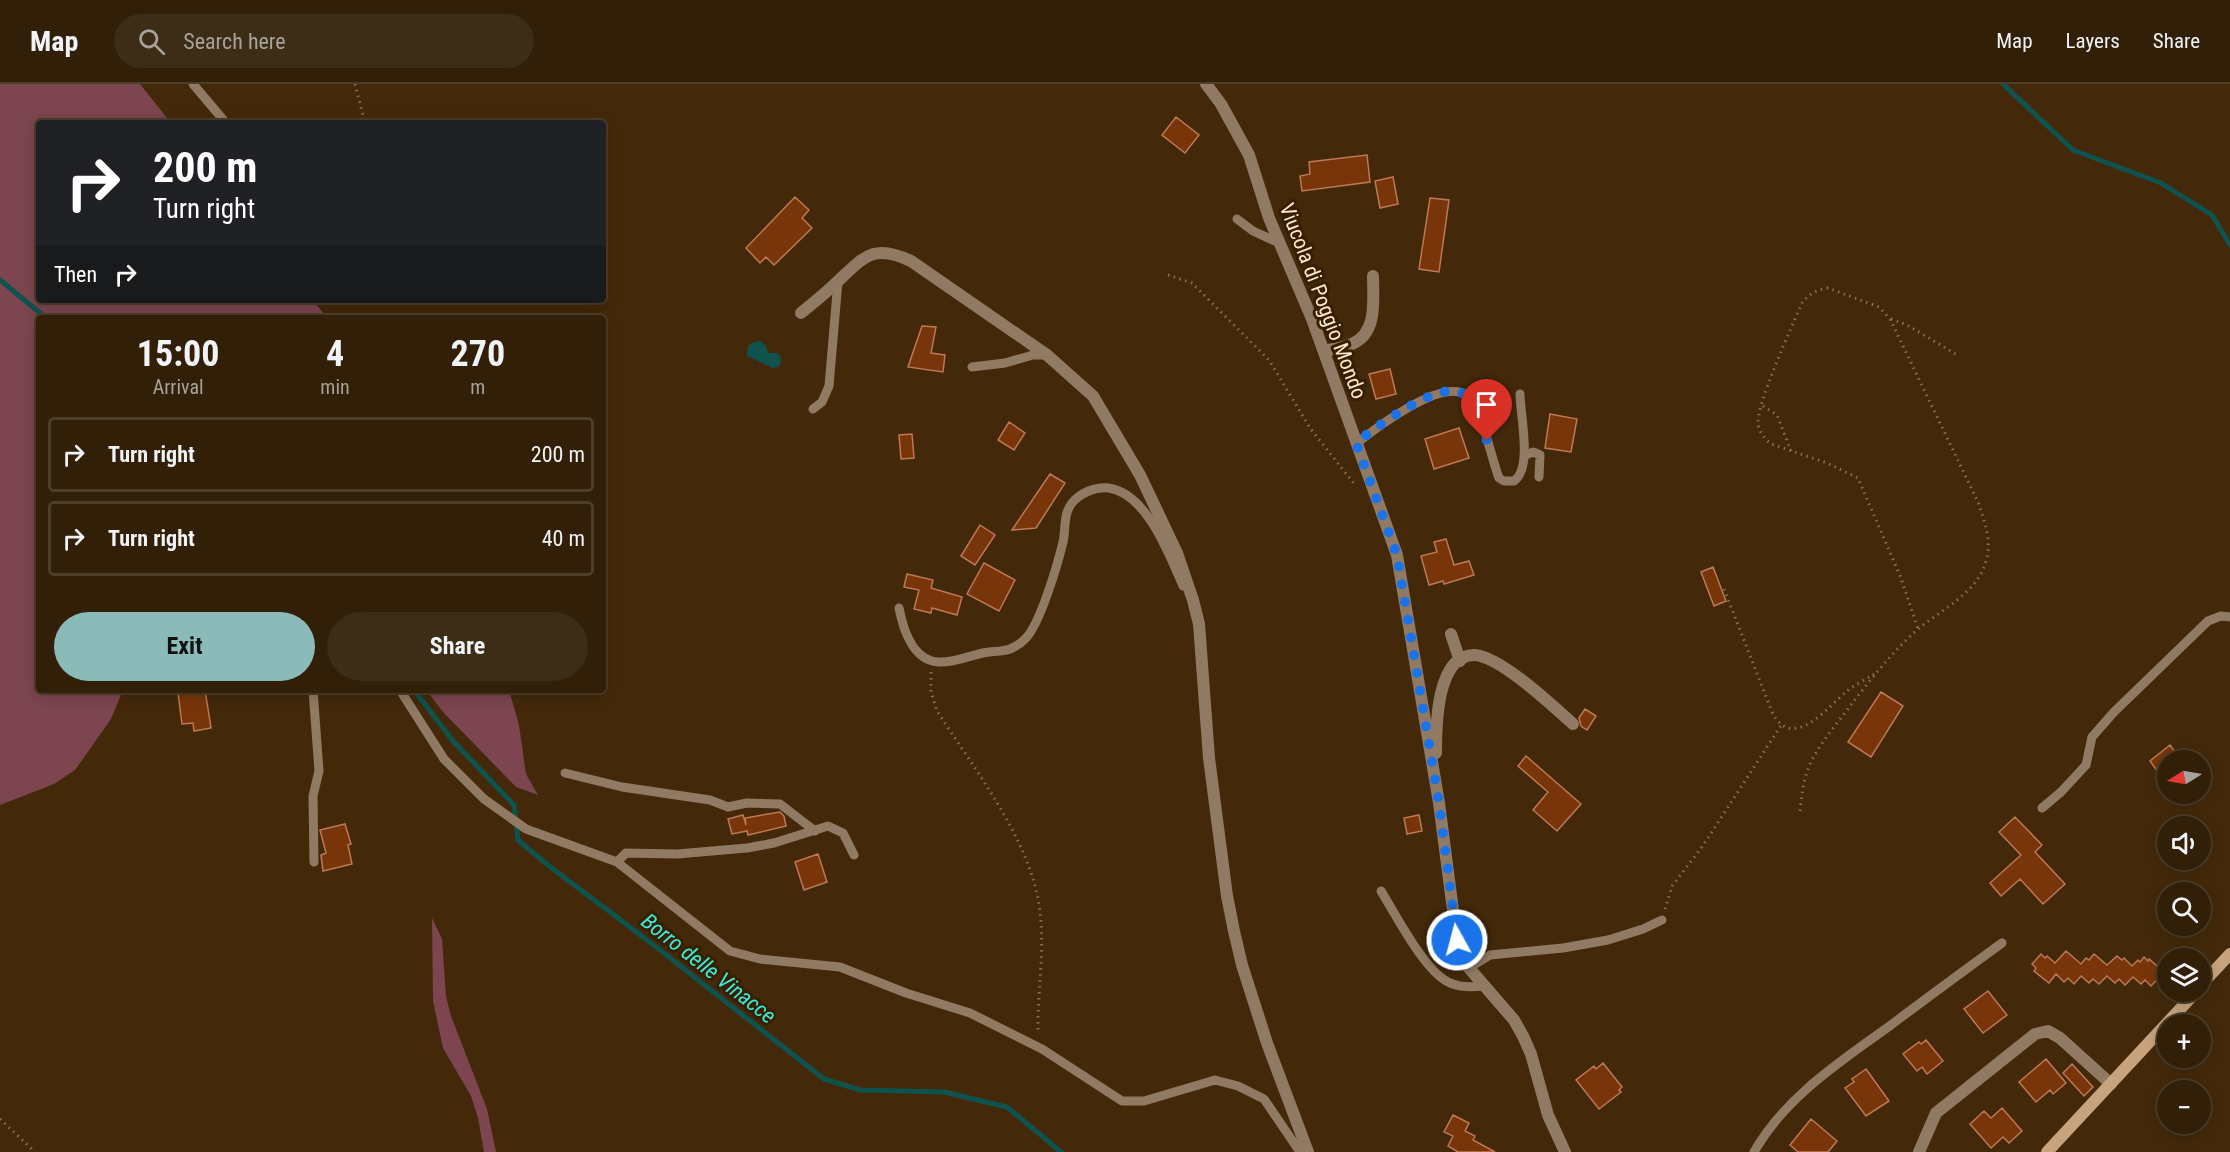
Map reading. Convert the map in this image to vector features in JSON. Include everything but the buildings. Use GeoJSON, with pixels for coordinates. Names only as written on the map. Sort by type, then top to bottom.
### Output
{"type":"FeatureCollection","features":[{"type":"Feature","properties":{"kind":"street","name":"Viucola di Poggio Mondo"},"geometry":{"type":"LineString","coordinates":[[1206,84],[1221,104],[1249,155],[1269,218],[1312,319],[1397,555],[1437,788],[1457,940],[1470,968],[1514,1020],[1523,1036],[1531,1054],[1548,1115],[1565,1152]]}},
{"type":"Feature","properties":{"kind":"street"},"geometry":{"type":"LineString","coordinates":[[801,313],[863,257],[882,253],[902,257],[1047,355],[1093,396],[1140,475],[1177,553],[1193,600],[1199,624],[1208,746],[1227,896],[1252,998],[1308,1152]]}},
{"type":"Feature","properties":{"kind":"street"},"geometry":{"type":"LineString","coordinates":[[1324,351],[1353,343],[1370,329],[1373,314],[1373,276]]}},
{"type":"Feature","properties":{"kind":"street"},"geometry":{"type":"LineString","coordinates":[[1451,633],[1460,661]]}},
{"type":"Feature","properties":{"kind":"street"},"geometry":{"type":"LineString","coordinates":[[1437,788],[1436,745],[1440,697],[1449,674],[1464,657],[1477,655],[1498,664],[1538,693],[1572,724]]}},
{"type":"Feature","properties":{"kind":"street"},"geometry":{"type":"LineString","coordinates":[[2211,974],[2230,954]]}},
{"type":"Feature","properties":{"kind":"street"},"geometry":{"type":"LineString","coordinates":[[2047,1152],[2187,1002]]}},
{"type":"Feature","properties":{"kind":"street"},"geometry":{"type":"LineString","coordinates":[[1919,1152],[1936,1113],[2035,1034],[2048,1031],[2060,1038],[2111,1084]]}},
{"type":"Feature","properties":{"kind":"lane"},"geometry":{"type":"LineString","coordinates":[[192,84],[223,120]]}},
{"type":"Feature","properties":{"kind":"lane"},"geometry":{"type":"LineString","coordinates":[[1237,219],[1253,231],[1279,243]]}},
{"type":"Feature","properties":{"kind":"lane"},"geometry":{"type":"LineString","coordinates":[[813,410],[822,402],[829,386],[838,281]]}},
{"type":"Feature","properties":{"kind":"lane"},"geometry":{"type":"LineString","coordinates":[[972,367],[1005,363],[1033,355],[1047,355]]}},
{"type":"Feature","properties":{"kind":"lane"},"geometry":{"type":"LineString","coordinates":[[1356,443],[1401,412],[1439,393],[1452,391],[1467,395],[1473,404],[1481,421],[1499,478],[1510,482],[1521,475],[1525,448],[1520,394]]}},
{"type":"Feature","properties":{"kind":"lane"},"geometry":{"type":"LineString","coordinates":[[1524,456],[1533,452],[1540,455],[1539,477]]}},
{"type":"Feature","properties":{"kind":"lane"},"geometry":{"type":"LineString","coordinates":[[899,608],[901,621],[913,646],[924,658],[932,662],[941,663],[1010,649],[1025,640],[1035,625],[1063,541],[1065,518],[1071,504],[1089,491],[1105,487],[1124,493],[1139,504],[1144,511],[1173,564],[1199,624]]}},
{"type":"Feature","properties":{"kind":"lane"},"geometry":{"type":"LineString","coordinates":[[2042,808],[2086,765],[2092,737],[2114,712],[2208,621],[2222,616],[2230,617]]}},
{"type":"Feature","properties":{"kind":"lane"},"geometry":{"type":"LineString","coordinates":[[313,693],[319,771],[314,796],[314,862]]}},
{"type":"Feature","properties":{"kind":"lane"},"geometry":{"type":"LineString","coordinates":[[402,693],[444,759],[484,799],[526,829],[617,862],[730,951],[760,959],[840,967],[906,993],[970,1013],[1042,1049],[1122,1101],[1144,1101],[1215,1080],[1238,1086],[1264,1099],[1300,1152]]}},
{"type":"Feature","properties":{"kind":"lane"},"geometry":{"type":"LineString","coordinates":[[565,773],[622,787],[710,800],[728,807],[747,803],[780,804],[815,831]]}},
{"type":"Feature","properties":{"kind":"lane"},"geometry":{"type":"LineString","coordinates":[[617,862],[626,853],[677,854],[747,848],[774,843],[828,826],[843,832],[854,855]]}},
{"type":"Feature","properties":{"kind":"lane"},"geometry":{"type":"LineString","coordinates":[[1382,891],[1428,965],[1447,982],[1464,987],[1485,986]]}},
{"type":"Feature","properties":{"kind":"lane"},"geometry":{"type":"LineString","coordinates":[[1470,968],[1490,955],[1563,948],[1608,939],[1643,929],[1662,920]]}},
{"type":"Feature","properties":{"kind":"lane"},"geometry":{"type":"LineString","coordinates":[[1754,1152],[1775,1120],[1801,1095],[1844,1059],[2002,943]]}},
{"type":"Feature","properties":{"kind":"path"},"geometry":{"type":"LineString","coordinates":[[356,84],[364,120]]}},
{"type":"Feature","properties":{"kind":"path"},"geometry":{"type":"LineString","coordinates":[[1168,275],[1192,283],[1269,360],[1310,428],[1344,472],[1359,489],[1377,499]]}},
{"type":"Feature","properties":{"kind":"path"},"geometry":{"type":"LineString","coordinates":[[1800,811],[1803,783],[1813,758],[1839,720],[1878,671],[1918,629],[1974,585],[1985,565],[1989,540],[1978,502],[1890,319],[1879,307],[1828,288],[1814,292],[1802,303],[1766,392],[1758,424],[1765,439],[1771,444],[1827,462],[1858,478],[1900,578],[1918,629]]}},
{"type":"Feature","properties":{"kind":"path"},"geometry":{"type":"LineString","coordinates":[[1890,319],[1907,326],[1959,356]]}},
{"type":"Feature","properties":{"kind":"path"},"geometry":{"type":"LineString","coordinates":[[1763,405],[1777,416],[1791,451]]}},
{"type":"Feature","properties":{"kind":"path"},"geometry":{"type":"LineString","coordinates":[[1724,589],[1772,712],[1782,724],[1798,728],[1812,723],[1848,690],[1878,671]]}},
{"type":"Feature","properties":{"kind":"path"},"geometry":{"type":"LineString","coordinates":[[932,662],[931,692],[937,711],[1013,832],[1025,855],[1035,884],[1040,905],[1042,943],[1038,1035],[1042,1049]]}},
{"type":"Feature","properties":{"kind":"path"},"geometry":{"type":"LineString","coordinates":[[1662,920],[1666,899],[1672,886],[1702,848],[1782,724]]}},
{"type":"Feature","properties":{"kind":"path"},"geometry":{"type":"LineString","coordinates":[[0,1119],[35,1152]]}},
{"type":"Feature","properties":{"kind":"shaded area"},"geometry":{"type":"Polygon","coordinates":[[[0,84],[140,84],[169,120],[36,120],[36,303],[315,303],[325,315],[36,315],[36,693],[122,693],[111,719],[75,770],[54,784],[0,805],[0,84]]]}},
{"type":"Feature","properties":{"kind":"shaded area"},"geometry":{"type":"Polygon","coordinates":[[[428,693],[510,693],[519,725],[526,774],[538,795],[516,787],[444,713],[428,693]]]}},
{"type":"Feature","properties":{"kind":"shaded area"},"geometry":{"type":"Polygon","coordinates":[[[432,918],[442,939],[446,996],[451,1016],[487,1109],[496,1152],[484,1152],[478,1118],[471,1096],[443,1048],[433,1001],[432,918]]]}},
{"type":"Feature","properties":{"kind":"water"},"geometry":{"type":"Polygon","coordinates":[[[760,341],[766,346],[768,353],[779,355],[781,363],[779,366],[773,368],[747,356],[748,346],[760,341]]]}},
{"type":"Feature","properties":{"kind":"waterway"},"geometry":{"type":"LineString","coordinates":[[2003,84],[2073,150],[2161,183],[2212,215],[2230,245]]}},
{"type":"Feature","properties":{"kind":"waterway","name":"Borro delle Vinacce"},"geometry":{"type":"LineString","coordinates":[[0,280],[42,315]]}},
{"type":"Feature","properties":{"kind":"waterway","name":"Borro delle Vinacce"},"geometry":{"type":"LineString","coordinates":[[416,693],[453,741],[514,805],[518,840],[824,1079],[860,1090],[944,1092],[1007,1107],[1061,1152]]}},
{"type":"Feature","properties":{"kind":"route"},"geometry":{"type":"LineString","coordinates":[[1457,940],[1439,803],[1397,555],[1356,443],[1401,412],[1446,391],[1467,395],[1481,421],[1487,441]]}}]}
